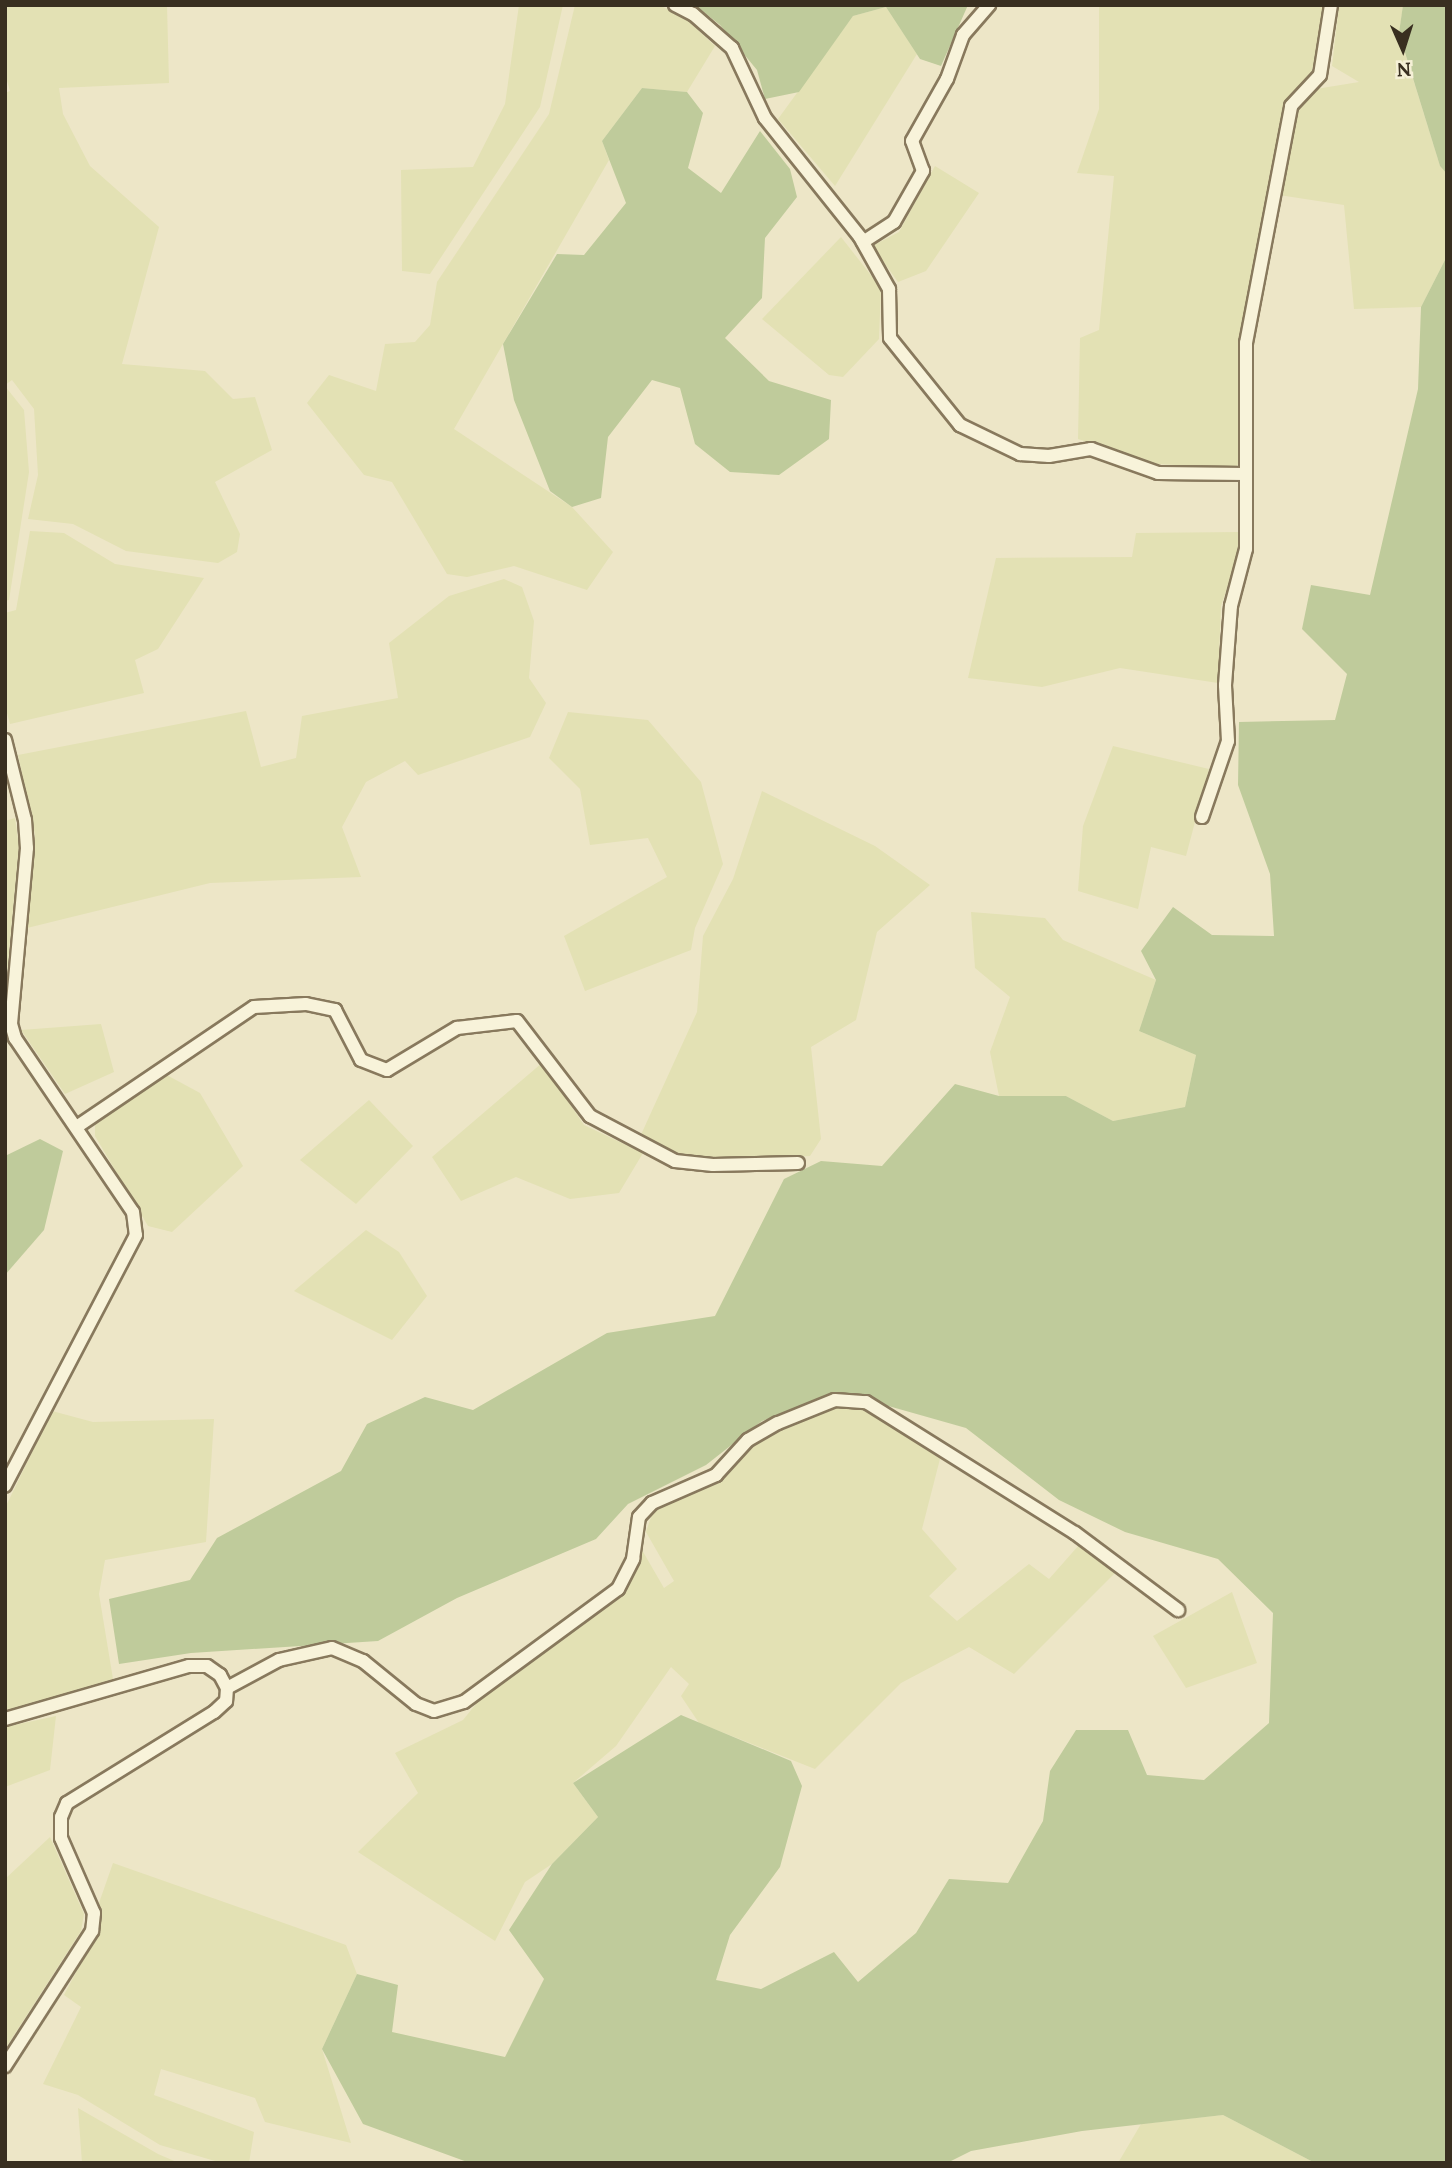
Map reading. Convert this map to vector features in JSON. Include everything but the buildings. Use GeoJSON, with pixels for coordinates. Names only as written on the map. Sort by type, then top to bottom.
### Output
{"type":"FeatureCollection","features":[{"type":"Feature","properties":{"kind":"lane"},"geometry":{"type":"LineString","coordinates":[[675,5],[693,14],[732,48],[765,118],[863,242],[889,289],[890,338],[960,425],[1020,454],[1049,456],[1091,449],[1158,472],[1244,474]]}},
{"type":"Feature","properties":{"kind":"lane"},"geometry":{"type":"LineString","coordinates":[[863,242],[894,222],[923,171],[912,141],[947,79],[963,35],[989,5]]}},
{"type":"Feature","properties":{"kind":"lane"},"geometry":{"type":"LineString","coordinates":[[1202,817],[1228,741],[1225,685],[1231,606],[1246,549],[1244,474],[1250,456],[1246,343],[1270,207],[1292,106],[1320,75],[1331,5]]}},
{"type":"Feature","properties":{"kind":"lane"},"geometry":{"type":"LineString","coordinates":[[5,740],[25,821],[27,848],[11,1024],[15,1038],[78,1126],[133,1212],[136,1235],[5,1486]]}},
{"type":"Feature","properties":{"kind":"lane"},"geometry":{"type":"LineString","coordinates":[[78,1126],[254,1007],[306,1004],[335,1010],[361,1060],[387,1070],[457,1028],[517,1021],[590,1116],[676,1161],[713,1166],[798,1163]]}},
{"type":"Feature","properties":{"kind":"lane"},"geometry":{"type":"LineString","coordinates":[[228,1688],[279,1660],[332,1648],[363,1661],[416,1704],[434,1711],[464,1702],[618,1589],[633,1559],[639,1517],[652,1503],[716,1475],[748,1440],[835,1400],[866,1402],[1075,1533],[1178,1610]]}},
{"type":"Feature","properties":{"kind":"lane"},"geometry":{"type":"LineString","coordinates":[[5,1719],[188,1666],[207,1666],[220,1675],[228,1688],[226,1702],[214,1712],[67,1804],[61,1817],[61,1838],[94,1913],[92,1931],[5,2066]]}},
{"type":"Feature","properties":{"kind":"shaded area"},"geometry":{"type":"Polygon","coordinates":[[[5,5],[167,5],[169,83],[59,88],[63,114],[90,166],[159,227],[122,364],[205,371],[233,399],[255,397],[272,450],[215,482],[240,534],[237,552],[218,563],[126,551],[73,524],[28,519],[38,475],[34,409],[12,380],[5,385],[5,93],[10,91],[5,74],[5,5]]]}},
{"type":"Feature","properties":{"kind":"shaded area"},"geometry":{"type":"Polygon","coordinates":[[[519,5],[563,5],[540,107],[430,274],[402,271],[401,170],[473,167],[505,104],[519,5]]]}},
{"type":"Feature","properties":{"kind":"shaded area"},"geometry":{"type":"Polygon","coordinates":[[[575,5],[659,5],[684,17],[715,46],[687,92],[642,88],[602,141],[609,160],[454,429],[572,507],[613,552],[587,590],[514,566],[467,577],[447,574],[392,482],[364,475],[307,403],[329,375],[376,391],[385,344],[415,342],[430,325],[437,282],[549,114],[575,5]]]}},
{"type":"Feature","properties":{"kind":"shaded area"},"geometry":{"type":"Polygon","coordinates":[[[1099,5],[1324,5],[1312,72],[1288,103],[1241,327],[1244,452],[1236,468],[1156,464],[1078,439],[1080,338],[1099,330],[1114,176],[1077,173],[1099,109],[1099,5]]]}},
{"type":"Feature","properties":{"kind":"shaded area"},"geometry":{"type":"Polygon","coordinates":[[[1403,5],[1399,34],[1440,166],[1447,174],[1447,256],[1421,307],[1354,309],[1344,205],[1279,195],[1296,111],[1316,89],[1359,82],[1332,66],[1339,6],[1403,5]]]}},
{"type":"Feature","properties":{"kind":"shaded area"},"geometry":{"type":"Polygon","coordinates":[[[886,7],[917,54],[835,186],[778,119],[853,16],[886,7]]]}},
{"type":"Feature","properties":{"kind":"shaded area"},"geometry":{"type":"Polygon","coordinates":[[[935,166],[979,193],[926,271],[898,282],[872,246],[899,232],[935,166]]]}},
{"type":"Feature","properties":{"kind":"shaded area"},"geometry":{"type":"Polygon","coordinates":[[[841,237],[881,288],[879,339],[843,377],[829,375],[762,319],[841,237]]]}},
{"type":"Feature","properties":{"kind":"shaded area"},"geometry":{"type":"Polygon","coordinates":[[[5,386],[24,410],[29,472],[9,600],[5,601],[5,386]]]}},
{"type":"Feature","properties":{"kind":"shaded area"},"geometry":{"type":"Polygon","coordinates":[[[30,531],[64,533],[115,564],[204,578],[158,649],[135,660],[144,693],[10,724],[5,706],[5,613],[16,610],[30,531]]]}},
{"type":"Feature","properties":{"kind":"shaded area"},"geometry":{"type":"Polygon","coordinates":[[[1240,532],[1239,552],[1221,606],[1218,683],[1120,668],[1042,687],[968,678],[996,558],[1132,557],[1136,533],[1240,532]]]}},
{"type":"Feature","properties":{"kind":"shaded area"},"geometry":{"type":"Polygon","coordinates":[[[504,579],[522,587],[534,621],[529,678],[546,703],[530,737],[418,775],[405,761],[366,782],[342,827],[361,877],[210,883],[27,928],[35,835],[18,755],[246,711],[261,767],[296,758],[302,716],[398,698],[389,643],[449,596],[504,579]]]}},
{"type":"Feature","properties":{"kind":"shaded area"},"geometry":{"type":"Polygon","coordinates":[[[568,712],[648,720],[701,782],[723,864],[695,928],[691,950],[585,991],[564,936],[667,877],[648,838],[590,845],[580,789],[549,758],[568,712]]]}},
{"type":"Feature","properties":{"kind":"shaded area"},"geometry":{"type":"Polygon","coordinates":[[[1113,746],[1209,769],[1186,856],[1151,847],[1138,909],[1078,891],[1083,826],[1113,746]]]}},
{"type":"Feature","properties":{"kind":"shaded area"},"geometry":{"type":"Polygon","coordinates":[[[762,791],[875,846],[930,885],[877,932],[856,1020],[811,1047],[821,1139],[810,1156],[691,1161],[639,1139],[697,1012],[703,936],[733,879],[762,791]]]}},
{"type":"Feature","properties":{"kind":"shaded area"},"geometry":{"type":"Polygon","coordinates":[[[15,818],[19,846],[5,994],[5,821],[15,818]]]}},
{"type":"Feature","properties":{"kind":"shaded area"},"geometry":{"type":"Polygon","coordinates":[[[971,912],[1045,918],[1063,940],[1156,980],[1139,1031],[1196,1055],[1185,1107],[1113,1121],[1066,1096],[999,1096],[990,1052],[1010,997],[975,968],[971,912]]]}},
{"type":"Feature","properties":{"kind":"shaded area"},"geometry":{"type":"Polygon","coordinates":[[[101,1024],[114,1072],[65,1094],[21,1030],[101,1024]]]}},
{"type":"Feature","properties":{"kind":"shaded area"},"geometry":{"type":"Polygon","coordinates":[[[542,1063],[584,1125],[643,1153],[619,1193],[570,1199],[516,1177],[461,1201],[432,1157],[542,1063]]]}},
{"type":"Feature","properties":{"kind":"shaded area"},"geometry":{"type":"Polygon","coordinates":[[[163,1073],[200,1093],[243,1166],[172,1232],[148,1226],[95,1136],[95,1119],[163,1073]]]}},
{"type":"Feature","properties":{"kind":"shaded area"},"geometry":{"type":"Polygon","coordinates":[[[369,1100],[413,1146],[356,1204],[300,1160],[369,1100]]]}},
{"type":"Feature","properties":{"kind":"shaded area"},"geometry":{"type":"Polygon","coordinates":[[[366,1230],[399,1252],[427,1296],[392,1340],[294,1291],[366,1230]]]}},
{"type":"Feature","properties":{"kind":"shaded area"},"geometry":{"type":"Polygon","coordinates":[[[837,1406],[863,1407],[941,1455],[922,1529],[957,1569],[929,1596],[957,1621],[1029,1564],[1049,1579],[1079,1545],[1115,1573],[1014,1674],[969,1647],[901,1683],[815,1769],[699,1723],[681,1696],[689,1684],[671,1667],[616,1746],[573,1783],[598,1817],[552,1864],[525,1882],[495,1941],[358,1852],[418,1793],[395,1753],[463,1720],[488,1689],[624,1590],[642,1550],[664,1588],[674,1581],[646,1532],[653,1511],[715,1481],[752,1443],[837,1406]]]}},
{"type":"Feature","properties":{"kind":"shaded area"},"geometry":{"type":"Polygon","coordinates":[[[52,1411],[93,1422],[214,1419],[206,1542],[105,1560],[99,1594],[113,1679],[5,1719],[5,1508],[52,1411]]]}},
{"type":"Feature","properties":{"kind":"shaded area"},"geometry":{"type":"Polygon","coordinates":[[[1232,1592],[1257,1663],[1186,1688],[1153,1636],[1232,1592]]]}},
{"type":"Feature","properties":{"kind":"shaded area"},"geometry":{"type":"Polygon","coordinates":[[[56,1716],[50,1770],[5,1787],[5,1727],[56,1716]]]}},
{"type":"Feature","properties":{"kind":"shaded area"},"geometry":{"type":"Polygon","coordinates":[[[50,1837],[84,1914],[81,1931],[5,2049],[5,1879],[50,1837]]]}},
{"type":"Feature","properties":{"kind":"shaded area"},"geometry":{"type":"Polygon","coordinates":[[[113,1863],[346,1945],[357,1974],[322,2049],[351,2143],[265,2122],[255,2098],[161,2069],[154,2095],[254,2132],[249,2163],[222,2163],[160,2145],[78,2095],[43,2084],[81,2007],[64,1995],[100,1927],[99,1903],[113,1863]]]}},
{"type":"Feature","properties":{"kind":"shaded area"},"geometry":{"type":"Polygon","coordinates":[[[78,2108],[158,2154],[179,2163],[82,2163],[78,2108]]]}},
{"type":"Feature","properties":{"kind":"shaded area"},"geometry":{"type":"Polygon","coordinates":[[[1223,2115],[1315,2163],[1118,2163],[1141,2124],[1223,2115]]]}},
{"type":"Feature","properties":{"kind":"green space"},"geometry":{"type":"Polygon","coordinates":[[[695,5],[968,5],[941,66],[920,59],[886,7],[853,16],[799,92],[765,99],[757,70],[720,25],[695,5]]]}},
{"type":"Feature","properties":{"kind":"green space"},"geometry":{"type":"Polygon","coordinates":[[[1403,5],[1447,5],[1447,174],[1440,166],[1399,33],[1403,5]]]}},
{"type":"Feature","properties":{"kind":"green space"},"geometry":{"type":"Polygon","coordinates":[[[642,88],[687,92],[703,113],[688,168],[721,193],[760,131],[790,169],[797,197],[765,238],[762,298],[725,338],[769,381],[831,400],[829,439],[779,475],[730,472],[695,444],[680,388],[652,380],[608,437],[601,498],[572,507],[550,491],[514,400],[503,344],[557,254],[584,255],[626,203],[602,141],[642,88]]]}},
{"type":"Feature","properties":{"kind":"green space"},"geometry":{"type":"Polygon","coordinates":[[[1447,256],[1447,2163],[1315,2163],[1223,2115],[1082,2131],[971,2151],[947,2163],[470,2163],[363,2124],[322,2049],[357,1974],[398,1985],[392,2032],[505,2057],[544,1979],[509,1930],[552,1864],[598,1817],[573,1783],[681,1715],[791,1761],[802,1786],[780,1867],[730,1935],[716,1980],[761,1989],[834,1952],[858,1982],[916,1933],[949,1879],[1008,1883],[1043,1821],[1050,1771],[1076,1730],[1128,1730],[1147,1775],[1204,1780],[1269,1723],[1273,1613],[1218,1559],[1125,1532],[1059,1500],[966,1428],[839,1392],[762,1421],[706,1465],[628,1504],[596,1539],[457,1598],[378,1641],[191,1653],[119,1664],[109,1599],[190,1580],[217,1538],[341,1471],[367,1424],[425,1397],[473,1410],[607,1333],[715,1316],[784,1179],[821,1161],[882,1166],[955,1084],[999,1096],[1066,1096],[1113,1121],[1185,1107],[1196,1055],[1139,1031],[1156,980],[1141,951],[1173,907],[1212,935],[1274,936],[1270,874],[1238,785],[1239,722],[1335,720],[1347,674],[1302,629],[1311,585],[1370,595],[1418,389],[1421,307],[1447,256]]]}},
{"type":"Feature","properties":{"kind":"green space"},"geometry":{"type":"Polygon","coordinates":[[[40,1139],[63,1151],[44,1230],[5,1275],[5,1156],[40,1139]]]}}]}
